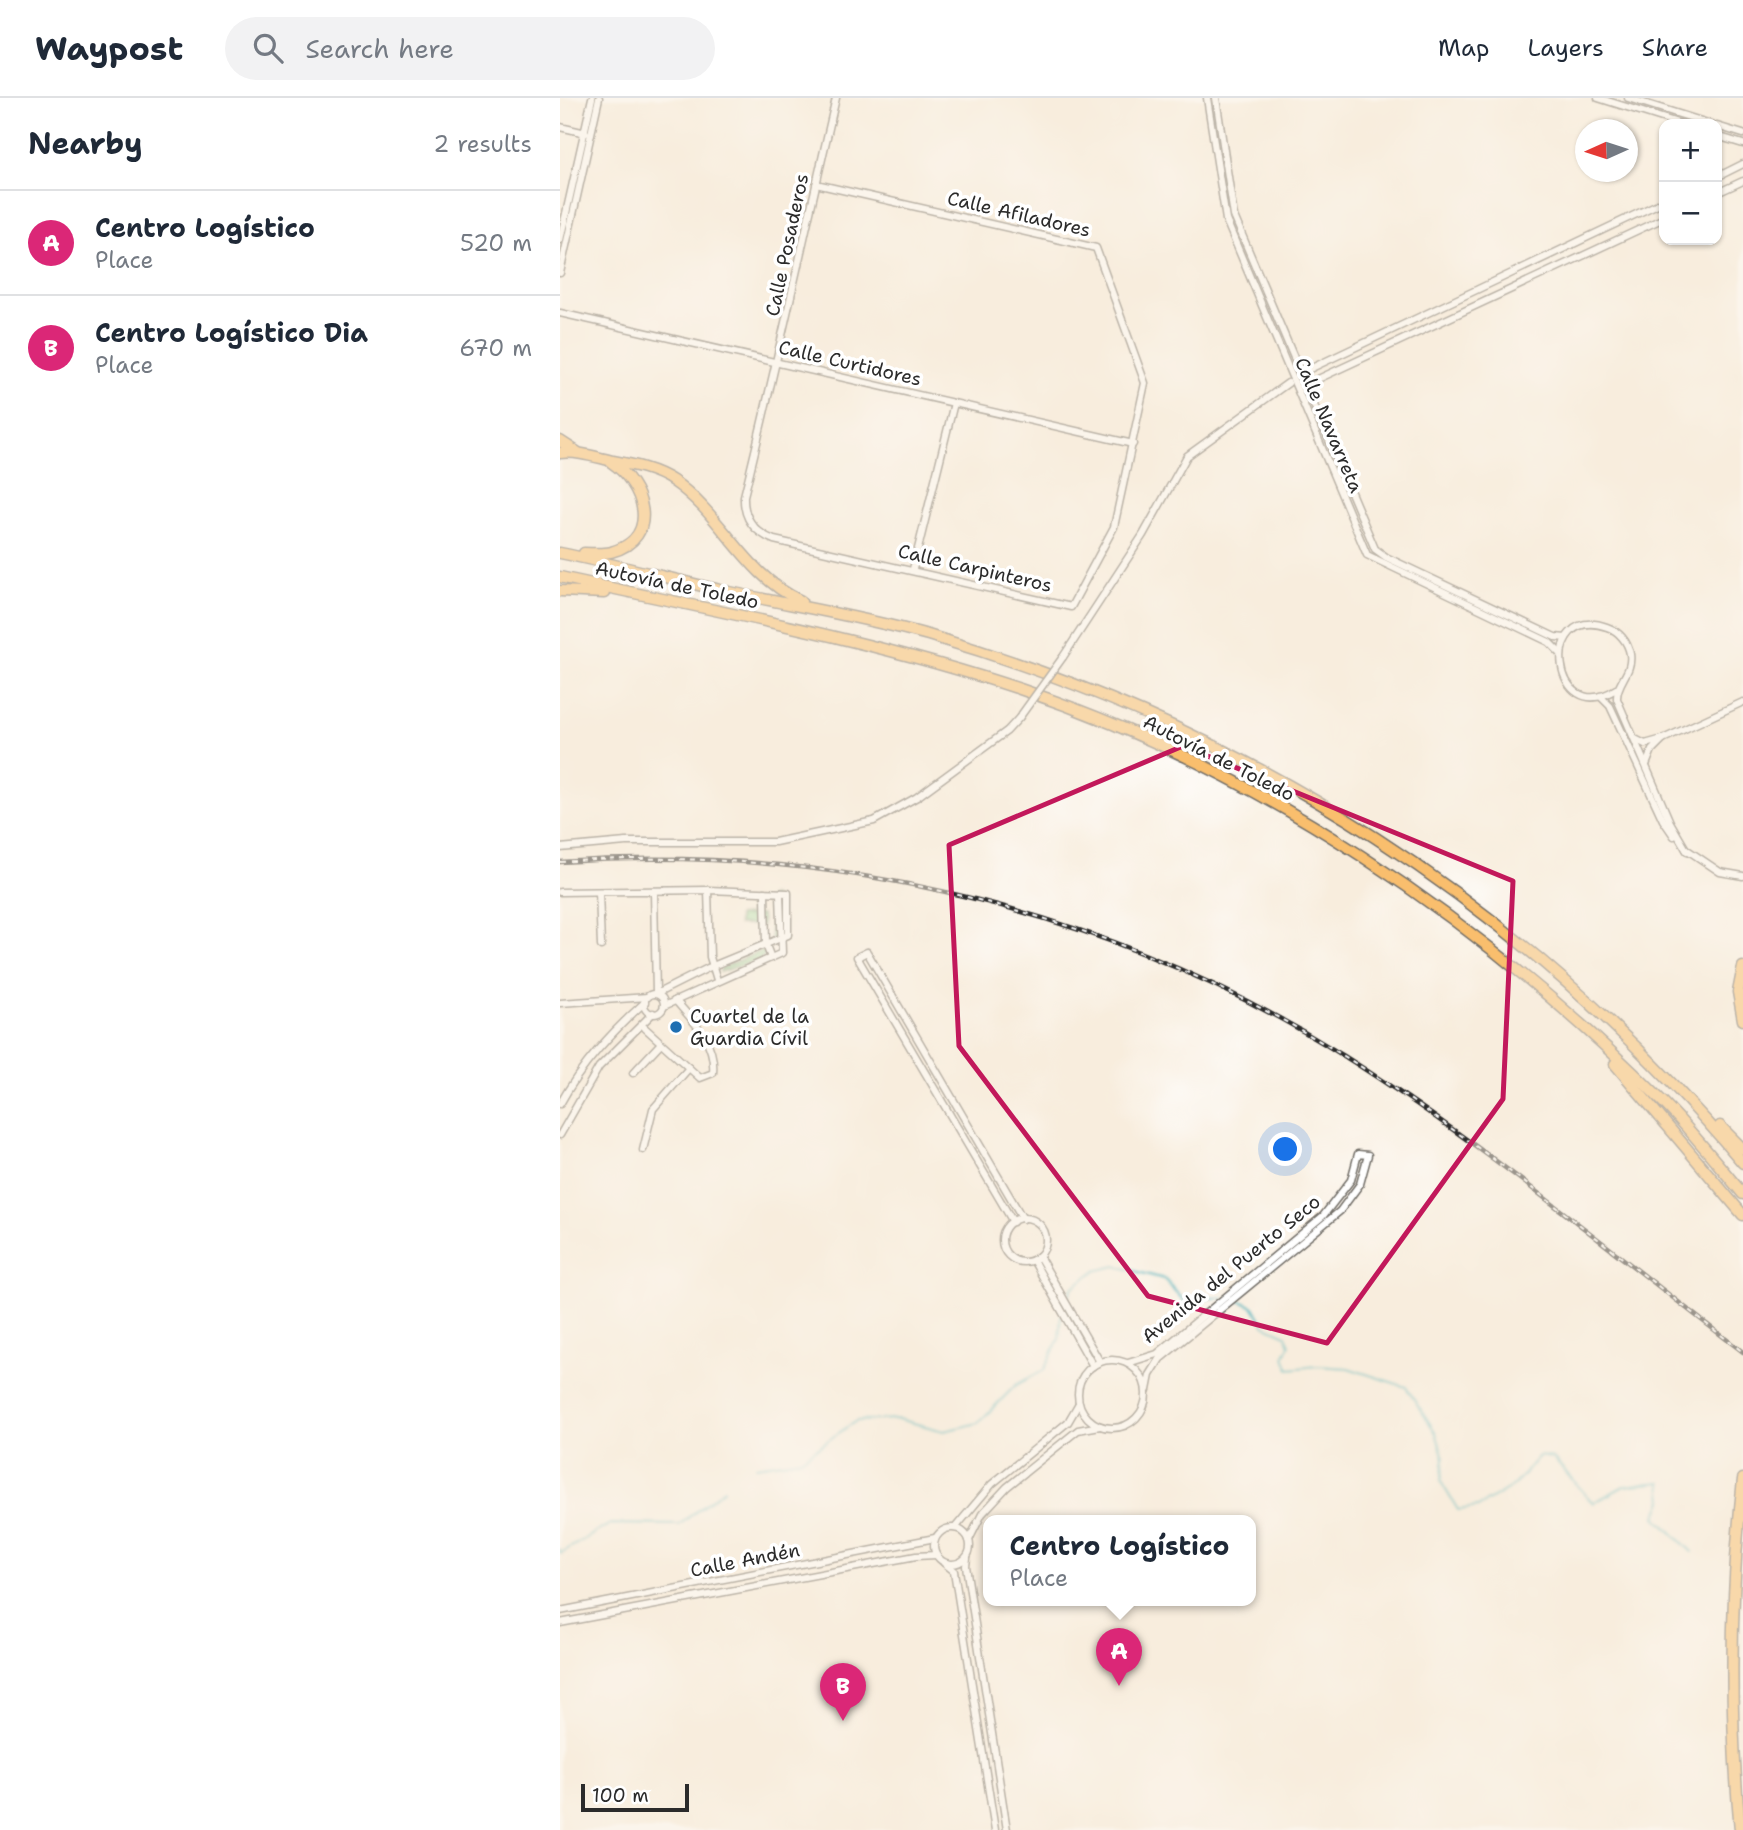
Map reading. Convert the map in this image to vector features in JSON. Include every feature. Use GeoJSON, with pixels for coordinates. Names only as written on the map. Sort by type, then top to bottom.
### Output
{"type":"FeatureCollection","features":[{"type":"Feature","properties":{"kind":"highway"},"geometry":{"type":"LineString","coordinates":[[560,441],[577,452]]}},
{"type":"Feature","properties":{"kind":"highway"},"geometry":{"type":"LineString","coordinates":[[560,453],[577,452],[644,468],[672,481],[697,501],[753,569],[771,584],[809,607]]}},
{"type":"Feature","properties":{"kind":"highway"},"geometry":{"type":"LineString","coordinates":[[564,554],[611,552],[630,541],[641,525],[643,508],[639,491],[628,475],[606,459]]}},
{"type":"Feature","properties":{"kind":"highway","name":"Autovía de Toledo"},"geometry":{"type":"LineString","coordinates":[[564,554],[926,635],[1098,693],[1186,731],[1302,791],[1456,891],[1540,957],[1606,1015],[1696,1107],[1743,1163]]}},
{"type":"Feature","properties":{"kind":"highway","name":"Autovía de Toledo"},"geometry":{"type":"LineString","coordinates":[[560,577],[891,651],[961,670],[1081,712],[1184,756],[1288,811],[1407,886],[1511,964],[1660,1098],[1743,1194]]}},
{"type":"Feature","properties":{"kind":"highway"},"geometry":{"type":"LineString","coordinates":[[560,591],[619,595],[627,592]]}},
{"type":"Feature","properties":{"kind":"highway"},"geometry":{"type":"LineString","coordinates":[[1742,1017],[1738,992],[1743,967]]}},
{"type":"Feature","properties":{"kind":"highway"},"geometry":{"type":"LineString","coordinates":[[1597,1039],[1607,1055],[1743,1215]]}},
{"type":"Feature","properties":{"kind":"highway"},"geometry":{"type":"LineString","coordinates":[[1696,1107],[1743,1149]]}},
{"type":"Feature","properties":{"kind":"highway"},"geometry":{"type":"LineString","coordinates":[[1741,1830],[1734,1756],[1732,1644],[1743,1479]]}},
{"type":"Feature","properties":{"kind":"street"},"geometry":{"type":"LineString","coordinates":[[560,273],[592,98]]}},
{"type":"Feature","properties":{"kind":"street"},"geometry":{"type":"LineString","coordinates":[[560,240],[587,133],[599,98]]}},
{"type":"Feature","properties":{"kind":"street","name":"Calle Posaderos"},"geometry":{"type":"LineString","coordinates":[[749,521],[744,507],[744,496],[777,363],[836,98]]}},
{"type":"Feature","properties":{"kind":"street","name":"Calle Navarreta"},"geometry":{"type":"LineString","coordinates":[[1207,98],[1226,220],[1290,380],[1298,388],[1367,555],[1549,642],[1560,653]]}},
{"type":"Feature","properties":{"kind":"street","name":"Calle Navarreta"},"geometry":{"type":"LineString","coordinates":[[1216,98],[1234,216],[1375,549],[1385,557],[1555,637],[1566,638]]}},
{"type":"Feature","properties":{"kind":"street"},"geometry":{"type":"LineString","coordinates":[[1598,98],[1665,119]]}},
{"type":"Feature","properties":{"kind":"street"},"geometry":{"type":"LineString","coordinates":[[1628,98],[1695,119]]}},
{"type":"Feature","properties":{"kind":"street"},"geometry":{"type":"LineString","coordinates":[[560,127],[587,133]]}},
{"type":"Feature","properties":{"kind":"street"},"geometry":{"type":"LineString","coordinates":[[1722,128],[1743,134]]}},
{"type":"Feature","properties":{"kind":"street"},"geometry":{"type":"LineString","coordinates":[[1722,138],[1743,144]]}},
{"type":"Feature","properties":{"kind":"street"},"geometry":{"type":"LineString","coordinates":[[1722,174],[1743,164]]}},
{"type":"Feature","properties":{"kind":"street"},"geometry":{"type":"LineString","coordinates":[[1722,191],[1743,181]]}},
{"type":"Feature","properties":{"kind":"street","name":"Calle Afiladores"},"geometry":{"type":"LineString","coordinates":[[816,184],[1096,248],[1145,383],[1133,444]]}},
{"type":"Feature","properties":{"kind":"street"},"geometry":{"type":"LineString","coordinates":[[560,848],[626,842],[775,842],[874,821],[916,797],[1007,731],[1019,718],[1063,657],[1143,534],[1187,456],[1301,373],[1659,203]]}},
{"type":"Feature","properties":{"kind":"street"},"geometry":{"type":"LineString","coordinates":[[1298,388],[1659,220]]}},
{"type":"Feature","properties":{"kind":"street","name":"Calle Curtidores"},"geometry":{"type":"LineString","coordinates":[[560,313],[1133,444]]}},
{"type":"Feature","properties":{"kind":"street"},"geometry":{"type":"LineString","coordinates":[[912,569],[954,403]]}},
{"type":"Feature","properties":{"kind":"street","name":"Calle Carpinteros"},"geometry":{"type":"LineString","coordinates":[[749,521],[760,535],[774,540],[912,569],[1070,607],[1114,527],[1133,444]]}},
{"type":"Feature","properties":{"kind":"street"},"geometry":{"type":"LineString","coordinates":[[1599,624],[1620,635],[1627,645],[1630,668],[1616,689],[1600,696],[1588,695],[1567,683],[1561,673],[1560,653],[1566,638],[1587,625],[1599,624]]}},
{"type":"Feature","properties":{"kind":"street"},"geometry":{"type":"LineString","coordinates":[[1616,689],[1620,707],[1674,830],[1688,850]]}},
{"type":"Feature","properties":{"kind":"street"},"geometry":{"type":"LineString","coordinates":[[1600,696],[1610,706],[1663,820],[1688,850],[1720,872],[1743,876]]}},
{"type":"Feature","properties":{"kind":"street"},"geometry":{"type":"LineString","coordinates":[[1634,739],[1645,744],[1662,739],[1743,702]]}},
{"type":"Feature","properties":{"kind":"street"},"geometry":{"type":"LineString","coordinates":[[1646,765],[1652,750],[1662,739]]}},
{"type":"Feature","properties":{"kind":"street"},"geometry":{"type":"LineString","coordinates":[[708,890],[712,967],[717,979]]}},
{"type":"Feature","properties":{"kind":"street"},"geometry":{"type":"LineString","coordinates":[[560,892],[708,890],[788,893],[789,935],[712,967],[646,999],[610,1035],[576,1076],[560,1104]]}},
{"type":"Feature","properties":{"kind":"street"},"geometry":{"type":"LineString","coordinates":[[654,891],[656,994]]}},
{"type":"Feature","properties":{"kind":"street"},"geometry":{"type":"LineString","coordinates":[[599,892],[601,946]]}},
{"type":"Feature","properties":{"kind":"street"},"geometry":{"type":"LineString","coordinates":[[765,892],[766,945],[771,958]]}},
{"type":"Feature","properties":{"kind":"street"},"geometry":{"type":"LineString","coordinates":[[646,999],[647,1010],[660,1012],[664,1006],[717,979],[782,953],[780,893]]}},
{"type":"Feature","properties":{"kind":"street"},"geometry":{"type":"LineString","coordinates":[[1013,1222],[857,957],[867,952],[1023,1219]]}},
{"type":"Feature","properties":{"kind":"street"},"geometry":{"type":"LineString","coordinates":[[656,994],[662,998],[664,1006]]}},
{"type":"Feature","properties":{"kind":"street"},"geometry":{"type":"LineString","coordinates":[[561,1005],[646,999]]}},
{"type":"Feature","properties":{"kind":"street"},"geometry":{"type":"LineString","coordinates":[[645,1028],[700,1078],[713,1073],[712,1050],[699,1028],[675,1000]]}},
{"type":"Feature","properties":{"kind":"street"},"geometry":{"type":"LineString","coordinates":[[560,1135],[598,1067],[653,1013]]}},
{"type":"Feature","properties":{"kind":"street"},"geometry":{"type":"LineString","coordinates":[[633,1073],[661,1043]]}},
{"type":"Feature","properties":{"kind":"street"},"geometry":{"type":"LineString","coordinates":[[643,1150],[653,1109],[689,1068]]}},
{"type":"Feature","properties":{"kind":"street","name":"Avenida del Puerto Seco"},"geometry":{"type":"LineString","coordinates":[[1007,1830],[966,1566],[970,1541],[982,1514],[1007,1487],[1078,1430],[1100,1426],[1123,1427],[1134,1421],[1142,1412],[1150,1375],[1160,1359],[1340,1211],[1360,1184],[1368,1155],[1358,1154],[1351,1181],[1323,1216],[1157,1354],[1128,1363]]}},
{"type":"Feature","properties":{"kind":"street"},"geometry":{"type":"LineString","coordinates":[[1023,1219],[1033,1220],[1043,1230],[1045,1244],[1036,1258],[1019,1261],[1007,1253],[1002,1240],[1013,1222],[1023,1219]]}},
{"type":"Feature","properties":{"kind":"street"},"geometry":{"type":"LineString","coordinates":[[1036,1258],[1069,1308],[1097,1364]]}},
{"type":"Feature","properties":{"kind":"street"},"geometry":{"type":"LineString","coordinates":[[1036,1258],[1065,1317],[1097,1364]]}},
{"type":"Feature","properties":{"kind":"street","name":"Avenida del Puerto Seco"},"geometry":{"type":"LineString","coordinates":[[1097,1364],[1118,1359],[1128,1363],[1143,1378],[1147,1390]]}},
{"type":"Feature","properties":{"kind":"street"},"geometry":{"type":"LineString","coordinates":[[955,1528],[992,1484],[1068,1422],[1079,1403],[1081,1379],[1097,1364]]}},
{"type":"Feature","properties":{"kind":"street"},"geometry":{"type":"LineString","coordinates":[[1079,1403],[1090,1420],[1100,1426]]}},
{"type":"Feature","properties":{"kind":"street"},"geometry":{"type":"LineString","coordinates":[[970,1541],[966,1534],[955,1528],[944,1530],[935,1538],[936,1555],[954,1571],[995,1830]]}},
{"type":"Feature","properties":{"kind":"street","name":"Calle Andén"},"geometry":{"type":"LineString","coordinates":[[560,1611],[919,1544],[935,1538]]}},
{"type":"Feature","properties":{"kind":"street","name":"Calle Andén"},"geometry":{"type":"LineString","coordinates":[[560,1623],[916,1556],[936,1555]]}},
{"type":"Feature","properties":{"kind":"street"},"geometry":{"type":"LineString","coordinates":[[944,1563],[956,1564],[967,1558]]}},
{"type":"Feature","properties":{"kind":"highlighted area"},"geometry":{"type":"Polygon","coordinates":[[[1183,746],[1513,881],[1503,1099],[1327,1343],[1148,1296],[959,1046],[949,845],[1183,746]]]}},
{"type":"Feature","properties":{"kind":"green space"},"geometry":{"type":"Polygon","coordinates":[[[772,896],[776,899],[777,938],[771,940],[769,898],[772,896]]]}},
{"type":"Feature","properties":{"kind":"green space"},"geometry":{"type":"Polygon","coordinates":[[[761,915],[762,925],[738,925],[738,916],[761,915]]]}},
{"type":"Feature","properties":{"kind":"green space"},"geometry":{"type":"Polygon","coordinates":[[[762,951],[766,954],[761,959],[720,972],[721,968],[762,951]]]}},
{"type":"Feature","properties":{"kind":"waterway"},"geometry":{"type":"LineString","coordinates":[[1067,1300],[1072,1288],[1095,1271],[1116,1266],[1164,1279],[1187,1304],[1209,1298],[1222,1298]]}},
{"type":"Feature","properties":{"kind":"waterway"},"geometry":{"type":"LineString","coordinates":[[1238,1300],[1254,1307],[1264,1325],[1286,1335],[1290,1345],[1284,1357],[1289,1369],[1317,1366],[1348,1368],[1406,1387],[1436,1433],[1444,1458],[1441,1482],[1458,1510],[1478,1507],[1514,1485],[1539,1456],[1553,1458],[1593,1503],[1624,1486],[1661,1482],[1663,1500],[1656,1517],[1692,1552]]}},
{"type":"Feature","properties":{"kind":"waterway"},"geometry":{"type":"LineString","coordinates":[[756,1466],[801,1459],[856,1421],[898,1419],[944,1431],[978,1423],[1016,1385],[1044,1370],[1059,1339],[1061,1315]]}},
{"type":"Feature","properties":{"kind":"waterway"},"geometry":{"type":"LineString","coordinates":[[560,1549],[561,1553],[610,1524],[679,1525],[724,1489]]}},
{"type":"Feature","properties":{"kind":"railway"},"geometry":{"type":"LineString","coordinates":[[560,862],[663,859],[765,864],[867,877],[967,897],[1066,925],[1162,961],[1255,1005],[1344,1056],[1396,1090],[1497,1162],[1743,1352]]}},
{"type":"Feature","properties":{"kind":"place","name":"Cuartel de la Guardia Cívil"},"geometry":{"type":"Point","coordinates":[676,1027]}},
{"type":"Feature","properties":{"kind":"place","name":"Centro Logístico"},"geometry":{"type":"Point","coordinates":[1119,1686]}},
{"type":"Feature","properties":{"kind":"place","name":"Centro Logístico Dia"},"geometry":{"type":"Point","coordinates":[843,1721]}}]}
